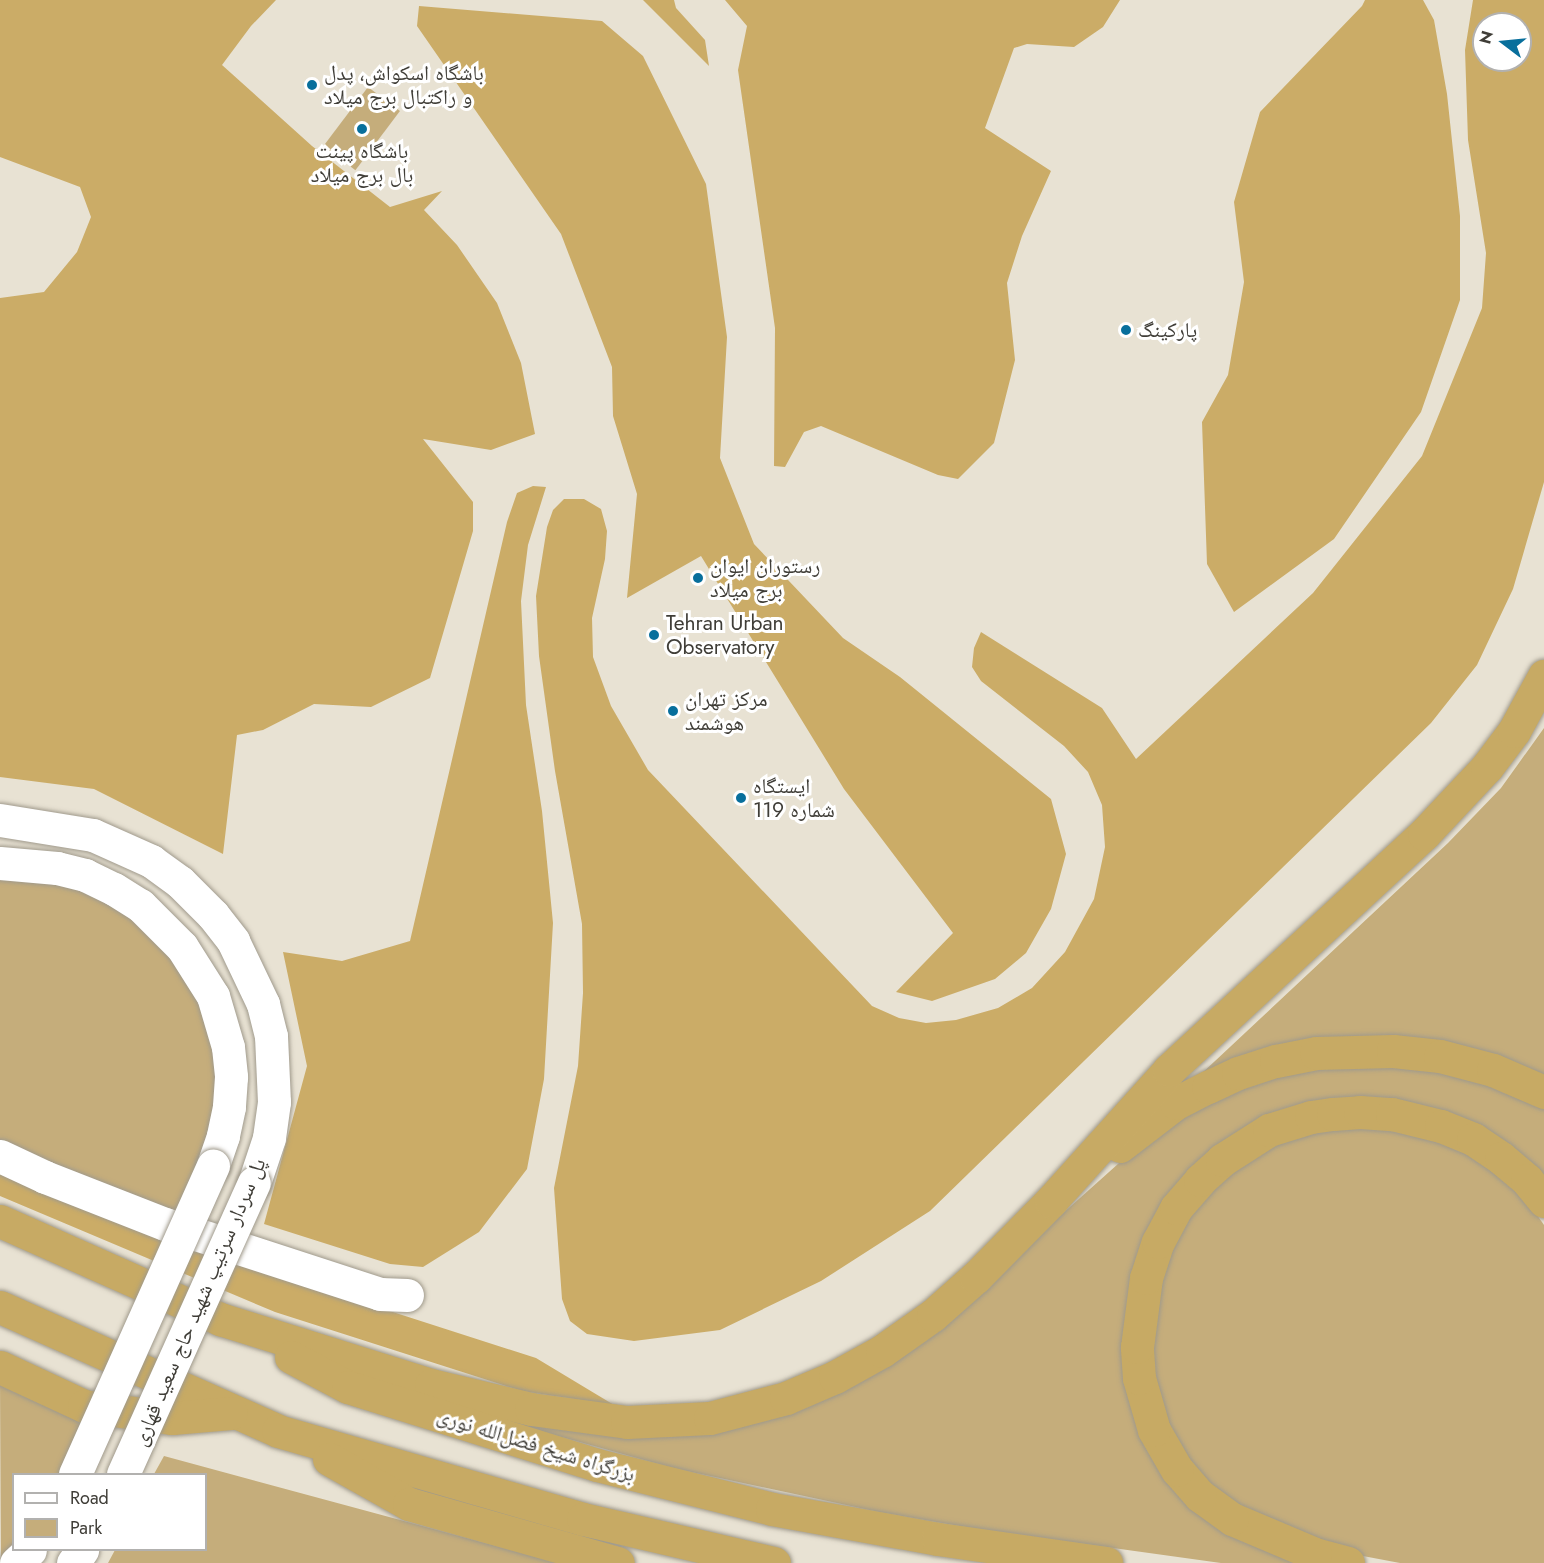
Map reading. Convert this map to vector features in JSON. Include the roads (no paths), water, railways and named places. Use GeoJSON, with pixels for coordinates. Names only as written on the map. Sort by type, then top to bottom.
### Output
{"type":"FeatureCollection","features":[{"type":"Feature","properties":{"kind":"highway"},"geometry":{"type":"LineString","coordinates":[[220,1319],[431,1385],[531,1409],[627,1422],[710,1418],[786,1398],[835,1377],[882,1352],[933,1315],[976,1277],[1051,1201],[1169,1070],[1424,834],[1487,767],[1514,731],[1544,676]]}},
{"type":"Feature","properties":{"kind":"highway"},"geometry":{"type":"LineString","coordinates":[[1051,1201],[1176,1104],[1238,1073],[1276,1061],[1316,1053],[1356,1051],[1440,1056],[1492,1070],[1544,1092]]}},
{"type":"Feature","properties":{"kind":"highway"},"geometry":{"type":"LineString","coordinates":[[1348,1563],[1315,1554],[1232,1519],[1200,1496],[1177,1470],[1154,1430],[1139,1378],[1137,1347],[1146,1278],[1158,1242],[1176,1208],[1200,1180],[1230,1154],[1269,1130],[1311,1117],[1360,1112],[1392,1114],[1441,1126],[1473,1139],[1518,1173],[1544,1201]]}},
{"type":"Feature","properties":{"kind":"highway","name":"بزرگراه شیخ فضل‌الله نوری"},"geometry":{"type":"LineString","coordinates":[[0,1221],[220,1319],[348,1387],[597,1465],[772,1509],[938,1539],[1106,1563]]}},
{"type":"Feature","properties":{"kind":"highway"},"geometry":{"type":"LineString","coordinates":[[0,1307],[232,1413],[278,1431],[583,1519],[774,1563]]}},
{"type":"Feature","properties":{"kind":"highway"},"geometry":{"type":"LineString","coordinates":[[0,1366],[84,1406],[172,1418],[232,1413]]}},
{"type":"Feature","properties":{"kind":"highway"},"geometry":{"type":"LineString","coordinates":[[278,1431],[410,1504],[618,1563]]}},
{"type":"Feature","properties":{"kind":"street","name":"پل سردار سرتیپ شهید حاج سعید قهاری"},"geometry":{"type":"LineString","coordinates":[[0,820],[93,835],[151,861],[180,882],[213,915],[233,941],[263,1004],[271,1036],[274,1102],[269,1138],[254,1183],[123,1473]]}},
{"type":"Feature","properties":{"kind":"street","name":"پل سردار سرتیپ شهید حاج سعید قهاری"},"geometry":{"type":"LineString","coordinates":[[0,863],[57,868],[85,874],[140,905],[182,947],[213,996],[228,1047],[231,1077],[224,1136],[75,1473]]}},
{"type":"Feature","properties":{"kind":"street"},"geometry":{"type":"LineString","coordinates":[[0,1156],[45,1177],[165,1224],[380,1293],[408,1295]]}},
{"type":"Feature","properties":{"kind":"street"},"geometry":{"type":"LineString","coordinates":[[15,1563],[29,1551]]}},
{"type":"Feature","properties":{"kind":"place","name":"باشگاه اسکواش، پدل و راکتبال برج میلاد"},"geometry":{"type":"Point","coordinates":[312,85]}},
{"type":"Feature","properties":{"kind":"place","name":"باشگاه پینت بال برج میلاد"},"geometry":{"type":"Point","coordinates":[362,129]}},
{"type":"Feature","properties":{"kind":"place","name":"پارکینگ"},"geometry":{"type":"Point","coordinates":[1126,330]}},
{"type":"Feature","properties":{"kind":"place","name":"رستوران ایوان برج میلاد"},"geometry":{"type":"Point","coordinates":[698,578]}},
{"type":"Feature","properties":{"kind":"place","name":"Tehran Urban Observatory"},"geometry":{"type":"Point","coordinates":[654,635]}},
{"type":"Feature","properties":{"kind":"place","name":"مرکز تهران هوشمند"},"geometry":{"type":"Point","coordinates":[673,711]}},
{"type":"Feature","properties":{"kind":"place","name":"ایستگاه شماره 119"},"geometry":{"type":"Point","coordinates":[741,798]}}]}
